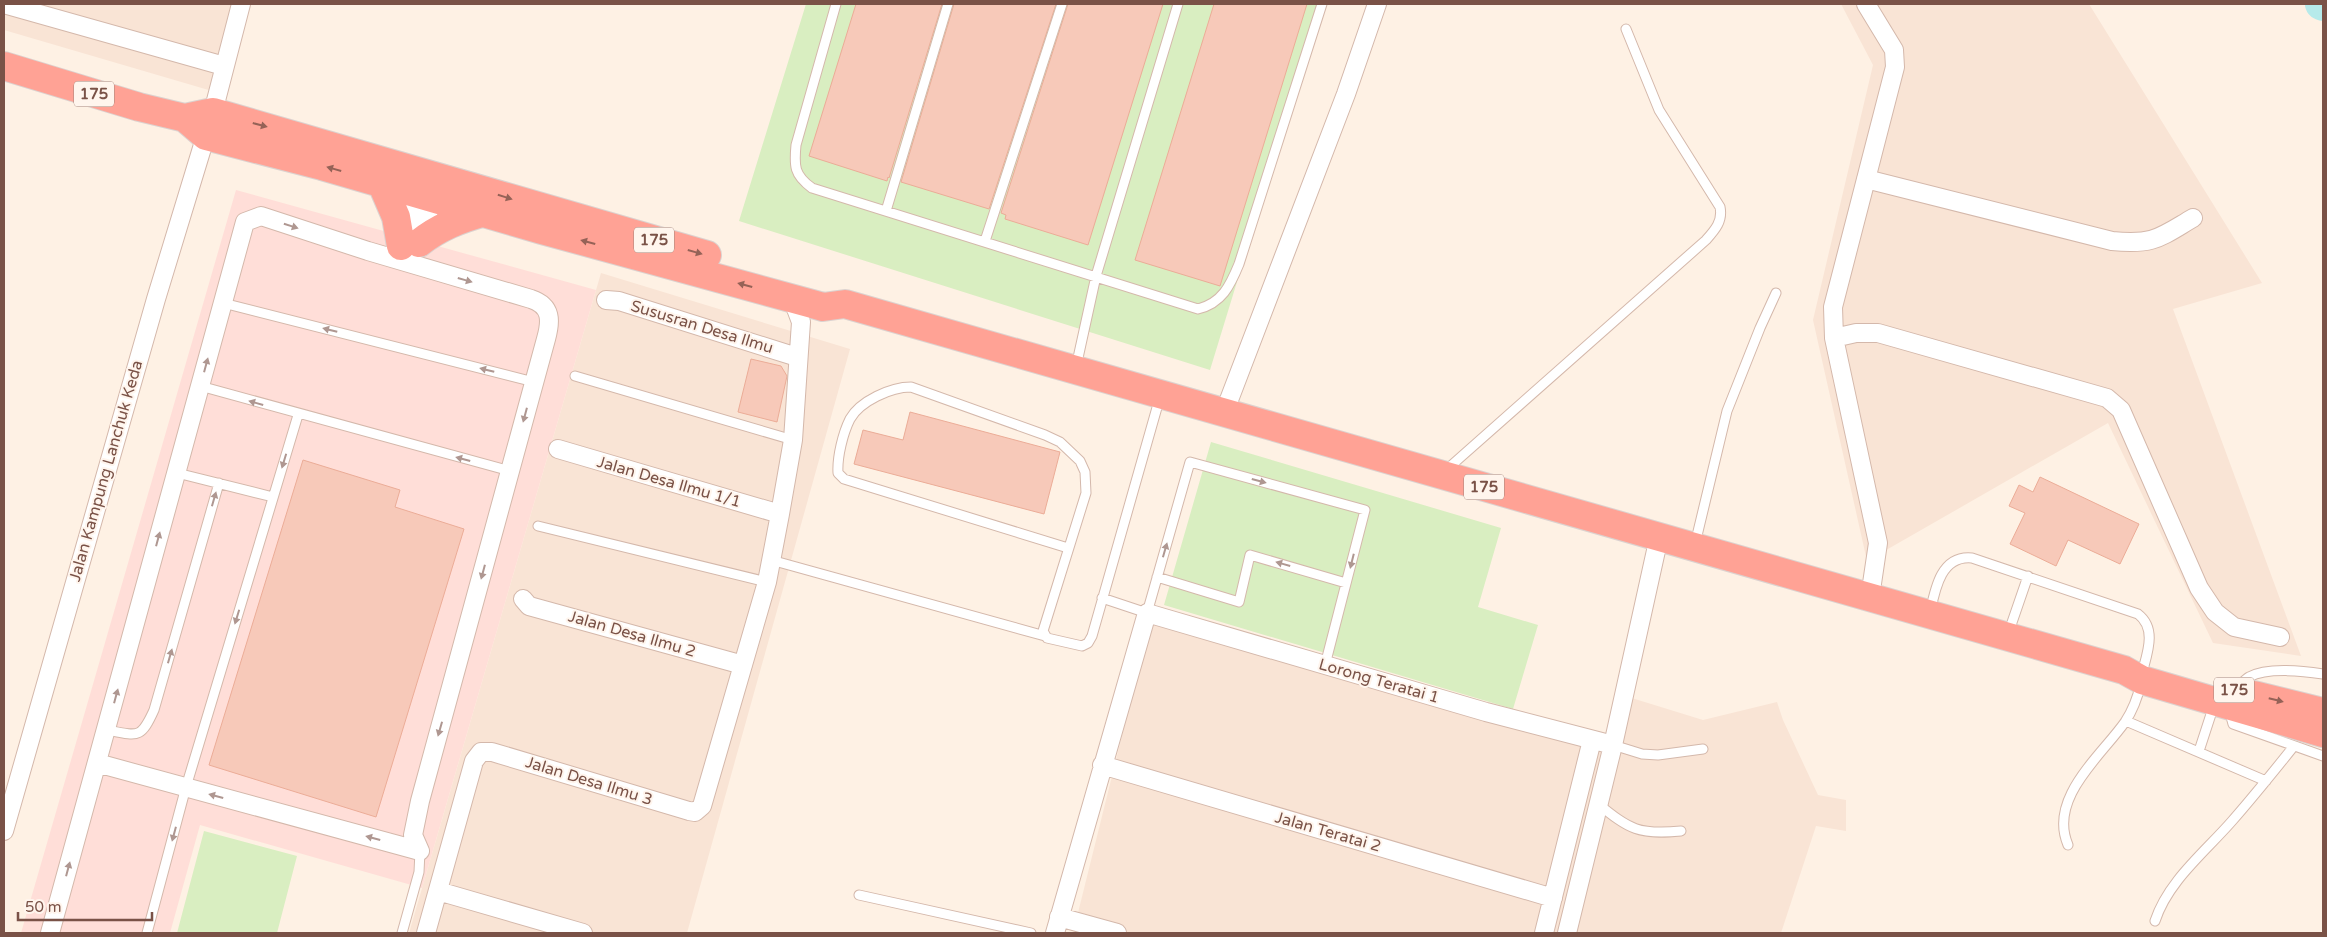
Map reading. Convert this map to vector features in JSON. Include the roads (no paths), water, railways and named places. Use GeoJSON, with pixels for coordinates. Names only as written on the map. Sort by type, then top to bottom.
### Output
{"type":"FeatureCollection","features":[{"type":"Feature","properties":{"kind":"highway","name":"175"},"geometry":{"type":"LineString","coordinates":[[4,66],[139,107],[210,124],[422,187],[484,212],[803,308],[845,304]]}},
{"type":"Feature","properties":{"kind":"highway","name":"175"},"geometry":{"type":"LineString","coordinates":[[210,124],[381,182],[422,187],[459,182],[544,209],[827,290],[845,304],[2007,637],[2137,672],[2226,700],[2323,734]]}},
{"type":"Feature","properties":{"kind":"highway"},"geometry":{"type":"LineString","coordinates":[[381,182],[396,217],[401,248],[448,224],[484,212]]}},
{"type":"Feature","properties":{"kind":"highway","name":"175"},"geometry":{"type":"LineString","coordinates":[[2226,700],[2323,712]]}},
{"type":"Feature","properties":{"kind":"street"},"geometry":{"type":"LineString","coordinates":[[4,4],[224,66]]}},
{"type":"Feature","properties":{"kind":"street","name":"Jalan Kampung Lanchuk Keda"},"geometry":{"type":"LineString","coordinates":[[4,831],[150,318],[210,124],[241,4]]}},
{"type":"Feature","properties":{"kind":"street"},"geometry":{"type":"LineString","coordinates":[[1224,413],[1346,94],[1377,4]]}},
{"type":"Feature","properties":{"kind":"street"},"geometry":{"type":"LineString","coordinates":[[1866,4],[1894,50],[1895,67],[1834,307],[1834,338],[1878,543],[1870,597]]}},
{"type":"Feature","properties":{"kind":"street"},"geometry":{"type":"LineString","coordinates":[[1866,179],[2112,241],[2139,244],[2157,239],[2193,218]]}},
{"type":"Feature","properties":{"kind":"street"},"geometry":{"type":"LineString","coordinates":[[401,248],[422,187]]}},
{"type":"Feature","properties":{"kind":"street"},"geometry":{"type":"LineString","coordinates":[[50,933],[245,222],[261,216],[401,248],[420,258],[435,271]]}},
{"type":"Feature","properties":{"kind":"street"},"geometry":{"type":"LineString","coordinates":[[401,248],[435,271],[531,299],[543,305],[549,315],[550,323],[418,810],[413,835],[420,851]]}},
{"type":"Feature","properties":{"kind":"street","name":"Sususran Desa Ilmu"},"geometry":{"type":"LineString","coordinates":[[606,300],[619,301],[797,357]]}},
{"type":"Feature","properties":{"kind":"street"},"geometry":{"type":"LineString","coordinates":[[744,665],[767,582],[793,440],[797,357],[803,308]]}},
{"type":"Feature","properties":{"kind":"street"},"geometry":{"type":"LineString","coordinates":[[1834,338],[1856,333],[1878,333],[2107,398],[2121,410],[2199,588],[2215,612],[2234,627],[2280,637]]}},
{"type":"Feature","properties":{"kind":"street","name":"Jalan Desa Ilmu 1/1"},"geometry":{"type":"LineString","coordinates":[[558,449],[780,514]]}},
{"type":"Feature","properties":{"kind":"street"},"geometry":{"type":"LineString","coordinates":[[1567,933],[1597,803],[1613,745],[1659,537]]}},
{"type":"Feature","properties":{"kind":"street","name":"Jalan Desa Ilmu 2"},"geometry":{"type":"LineString","coordinates":[[523,599],[529,606],[744,665]]}},
{"type":"Feature","properties":{"kind":"street"},"geometry":{"type":"LineString","coordinates":[[1117,933],[1057,925],[1147,613]]}},
{"type":"Feature","properties":{"kind":"street","name":"Lorong Teratai 1"},"geometry":{"type":"LineString","coordinates":[[1147,613],[1486,712],[1613,745]]}},
{"type":"Feature","properties":{"kind":"street","name":"Jalan Desa Ilmu 3"},"geometry":{"type":"LineString","coordinates":[[438,891],[474,760],[478,755],[487,751],[695,812],[704,801],[744,665]]}},
{"type":"Feature","properties":{"kind":"street"},"geometry":{"type":"LineString","coordinates":[[1544,933],[1592,740]]}},
{"type":"Feature","properties":{"kind":"street"},"geometry":{"type":"LineString","coordinates":[[97,763],[420,851]]}},
{"type":"Feature","properties":{"kind":"street","name":"Jalan Teratai 2"},"geometry":{"type":"LineString","coordinates":[[1102,765],[1553,898]]}},
{"type":"Feature","properties":{"kind":"street"},"geometry":{"type":"LineString","coordinates":[[426,933],[438,891],[583,933]]}},
{"type":"Feature","properties":{"kind":"lane"},"geometry":{"type":"LineString","coordinates":[[836,4],[796,145],[796,170],[802,180],[812,188],[985,240],[1198,309],[1211,306],[1231,285],[1322,4]]}},
{"type":"Feature","properties":{"kind":"lane"},"geometry":{"type":"LineString","coordinates":[[886,211],[948,4]]}},
{"type":"Feature","properties":{"kind":"lane"},"geometry":{"type":"LineString","coordinates":[[985,240],[1062,4]]}},
{"type":"Feature","properties":{"kind":"lane"},"geometry":{"type":"LineString","coordinates":[[1076,370],[1096,276],[1178,4]]}},
{"type":"Feature","properties":{"kind":"lane"},"geometry":{"type":"LineString","coordinates":[[1441,475],[1706,240],[1717,227],[1721,217],[1720,206],[1659,110],[1626,29]]}},
{"type":"Feature","properties":{"kind":"lane"},"geometry":{"type":"LineString","coordinates":[[1694,547],[1727,411],[1776,293]]}},
{"type":"Feature","properties":{"kind":"lane"},"geometry":{"type":"LineString","coordinates":[[223,303],[534,382]]}},
{"type":"Feature","properties":{"kind":"lane"},"geometry":{"type":"LineString","coordinates":[[575,376],[793,440]]}},
{"type":"Feature","properties":{"kind":"lane"},"geometry":{"type":"LineString","coordinates":[[200,386],[298,415],[510,471]]}},
{"type":"Feature","properties":{"kind":"lane"},"geometry":{"type":"LineString","coordinates":[[1045,636],[1044,626],[1086,493],[1087,482],[1080,461],[1060,442],[1045,435],[911,387],[893,389],[882,394],[854,413],[837,462],[838,473],[844,478],[1068,548]]}},
{"type":"Feature","properties":{"kind":"lane"},"geometry":{"type":"LineString","coordinates":[[771,560],[1045,636],[1053,640],[1078,646],[1085,645],[1092,636],[1161,394]]}},
{"type":"Feature","properties":{"kind":"lane"},"geometry":{"type":"LineString","coordinates":[[147,933],[186,787],[298,415]]}},
{"type":"Feature","properties":{"kind":"lane"},"geometry":{"type":"LineString","coordinates":[[1102,598],[1147,613],[1190,462],[1365,510],[1326,665]]}},
{"type":"Feature","properties":{"kind":"lane"},"geometry":{"type":"LineString","coordinates":[[176,473],[273,497]]}},
{"type":"Feature","properties":{"kind":"lane"},"geometry":{"type":"LineString","coordinates":[[106,730],[134,735],[142,732],[146,727],[159,692],[219,483]]}},
{"type":"Feature","properties":{"kind":"lane"},"geometry":{"type":"LineString","coordinates":[[538,526],[767,582]]}},
{"type":"Feature","properties":{"kind":"lane"},"geometry":{"type":"LineString","coordinates":[[1157,577],[1239,602],[1250,555],[1346,583]]}},
{"type":"Feature","properties":{"kind":"lane"},"geometry":{"type":"LineString","coordinates":[[1930,614],[1935,588],[1949,564],[1960,558],[1972,558],[2138,614],[2149,628],[2150,642],[2137,672],[2135,702],[2126,721],[2071,792],[2062,833],[2068,845]]}},
{"type":"Feature","properties":{"kind":"lane"},"geometry":{"type":"LineString","coordinates":[[2007,637],[2028,576]]}},
{"type":"Feature","properties":{"kind":"lane"},"geometry":{"type":"LineString","coordinates":[[2199,751],[2226,700],[2249,676],[2267,672],[2323,674]]}},
{"type":"Feature","properties":{"kind":"lane"},"geometry":{"type":"LineString","coordinates":[[2226,700],[2234,724],[2323,756]]}},
{"type":"Feature","properties":{"kind":"lane"},"geometry":{"type":"LineString","coordinates":[[2126,721],[2266,781]]}},
{"type":"Feature","properties":{"kind":"lane"},"geometry":{"type":"LineString","coordinates":[[1613,745],[1642,754],[1658,755],[1703,749]]}},
{"type":"Feature","properties":{"kind":"lane"},"geometry":{"type":"LineString","coordinates":[[2155,921],[2160,906],[2173,886],[2266,781],[2294,746]]}},
{"type":"Feature","properties":{"kind":"lane"},"geometry":{"type":"LineString","coordinates":[[1597,803],[1620,822],[1636,830],[1654,833],[1681,830]]}},
{"type":"Feature","properties":{"kind":"lane"},"geometry":{"type":"LineString","coordinates":[[402,933],[419,872],[420,851]]}},
{"type":"Feature","properties":{"kind":"lane"},"geometry":{"type":"LineString","coordinates":[[859,895],[1031,933]]}}]}
